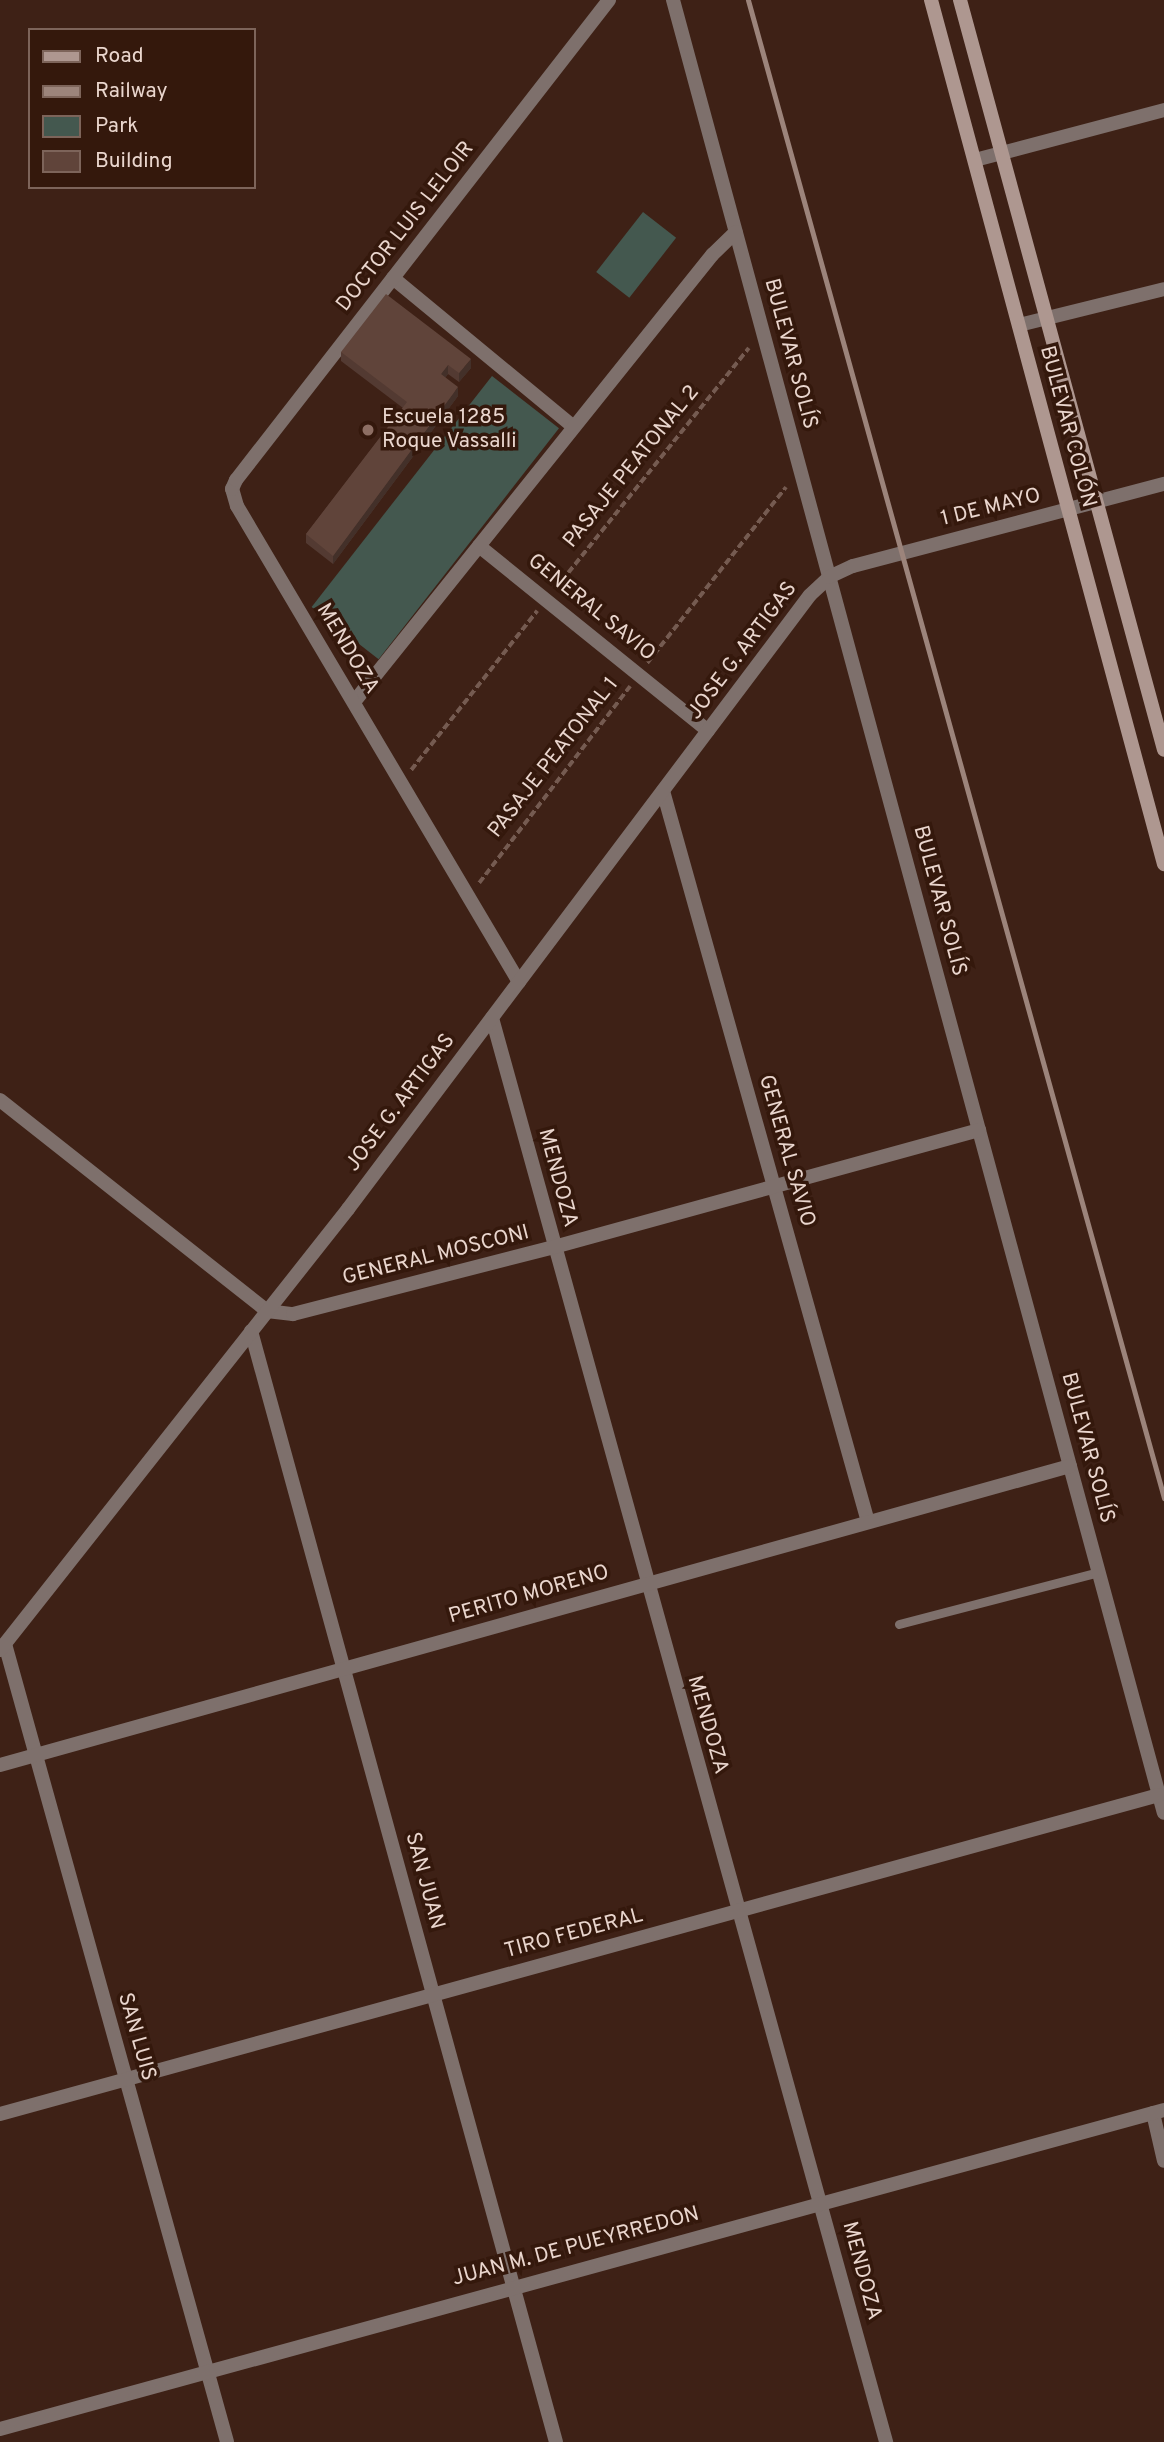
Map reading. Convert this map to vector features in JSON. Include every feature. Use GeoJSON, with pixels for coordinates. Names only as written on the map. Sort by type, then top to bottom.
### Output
{"type":"FeatureCollection","features":[{"type":"Feature","properties":{"kind":"main road","name":"BULEVAR COLÓN"},"geometry":{"type":"LineString","coordinates":[[931,0],[1068,510],[1158,823],[1164,864]]}},
{"type":"Feature","properties":{"kind":"main road","name":"BULEVAR COLÓN"},"geometry":{"type":"LineString","coordinates":[[960,0],[1164,750]]}},
{"type":"Feature","properties":{"kind":"street","name":"DOCTOR LUIS LELOIR"},"geometry":{"type":"LineString","coordinates":[[236,480],[610,0]]}},
{"type":"Feature","properties":{"kind":"street","name":"BULEVAR SOLÍS"},"geometry":{"type":"LineString","coordinates":[[673,0],[1164,1813]]}},
{"type":"Feature","properties":{"kind":"street"},"geometry":{"type":"LineString","coordinates":[[975,160],[1164,110]]}},
{"type":"Feature","properties":{"kind":"street"},"geometry":{"type":"LineString","coordinates":[[354,702],[712,255],[736,232]]}},
{"type":"Feature","properties":{"kind":"street"},"geometry":{"type":"LineString","coordinates":[[393,278],[574,427]]}},
{"type":"Feature","properties":{"kind":"street"},"geometry":{"type":"LineString","coordinates":[[1019,325],[1164,289]]}},
{"type":"Feature","properties":{"kind":"street","name":"MENDOZA"},"geometry":{"type":"LineString","coordinates":[[236,480],[232,489],[237,506],[519,982]]}},
{"type":"Feature","properties":{"kind":"street","name":"1 DE MAYO"},"geometry":{"type":"LineString","coordinates":[[829,577],[853,566],[1164,484]]}},
{"type":"Feature","properties":{"kind":"street","name":"GENERAL SAVIO"},"geometry":{"type":"LineString","coordinates":[[479,546],[708,731]]}},
{"type":"Feature","properties":{"kind":"street","name":"JOSE G. ARTIGAS"},"geometry":{"type":"LineString","coordinates":[[2,1647],[267,1311],[492,1018],[810,595],[829,577]]}},
{"type":"Feature","properties":{"kind":"street","name":"GENERAL SAVIO"},"geometry":{"type":"LineString","coordinates":[[663,791],[868,1522]]}},
{"type":"Feature","properties":{"kind":"street","name":"MENDOZA"},"geometry":{"type":"LineString","coordinates":[[492,1018],[646,1584],[886,2442]]}},
{"type":"Feature","properties":{"kind":"street"},"geometry":{"type":"LineString","coordinates":[[0,1100],[267,1311]]}},
{"type":"Feature","properties":{"kind":"street","name":"GENERAL MOSCONI"},"geometry":{"type":"LineString","coordinates":[[267,1311],[293,1314],[554,1247],[979,1130]]}},
{"type":"Feature","properties":{"kind":"street","name":"SAN JUAN"},"geometry":{"type":"LineString","coordinates":[[251,1331],[556,2442]]}},
{"type":"Feature","properties":{"kind":"street","name":"PERITO MORENO"},"geometry":{"type":"LineString","coordinates":[[0,1765],[1070,1466]]}},
{"type":"Feature","properties":{"kind":"street","name":"SAN LUIS"},"geometry":{"type":"LineString","coordinates":[[2,1647],[35,1755],[227,2442]]}},
{"type":"Feature","properties":{"kind":"street","name":"TIRO FEDERAL"},"geometry":{"type":"LineString","coordinates":[[0,2114],[1159,1795]]}},
{"type":"Feature","properties":{"kind":"street"},"geometry":{"type":"LineString","coordinates":[[1158,2111],[1164,2161]]}},
{"type":"Feature","properties":{"kind":"street","name":"JUAN M. DE PUEYRREDON"},"geometry":{"type":"LineString","coordinates":[[0,2430],[208,2370],[1158,2111]]}},
{"type":"Feature","properties":{"kind":"street"},"geometry":{"type":"LineString","coordinates":[[0,2430],[4,2442]]}},
{"type":"Feature","properties":{"kind":"lane"},"geometry":{"type":"LineString","coordinates":[[899,1624],[1099,1572]]}},
{"type":"Feature","properties":{"kind":"path","name":"PASAJE PEATONAL 2"},"geometry":{"type":"LineString","coordinates":[[410,772],[748,348]]}},
{"type":"Feature","properties":{"kind":"path","name":"PASAJE PEATONAL 1"},"geometry":{"type":"LineString","coordinates":[[477,884],[786,487]]}},
{"type":"Feature","properties":{"kind":"green space"},"geometry":{"type":"Polygon","coordinates":[[[643,212],[676,238],[629,298],[596,272],[643,212]]]}},
{"type":"Feature","properties":{"kind":"green space"},"geometry":{"type":"Polygon","coordinates":[[[492,376],[559,428],[379,659],[312,607],[492,376]]]}},
{"type":"Feature","properties":{"kind":"building"},"geometry":{"type":"Polygon","coordinates":[[[386,294],[471,359],[459,373],[448,365],[441,374],[458,387],[333,556],[306,534],[407,402],[341,352],[386,294]]]}},
{"type":"Feature","properties":{"kind":"railway"},"geometry":{"type":"LineString","coordinates":[[748,0],[1164,1498]]}},
{"type":"Feature","properties":{"kind":"place","name":"Escuela 1285 Roque Vassalli"},"geometry":{"type":"Point","coordinates":[368,430]}}]}
